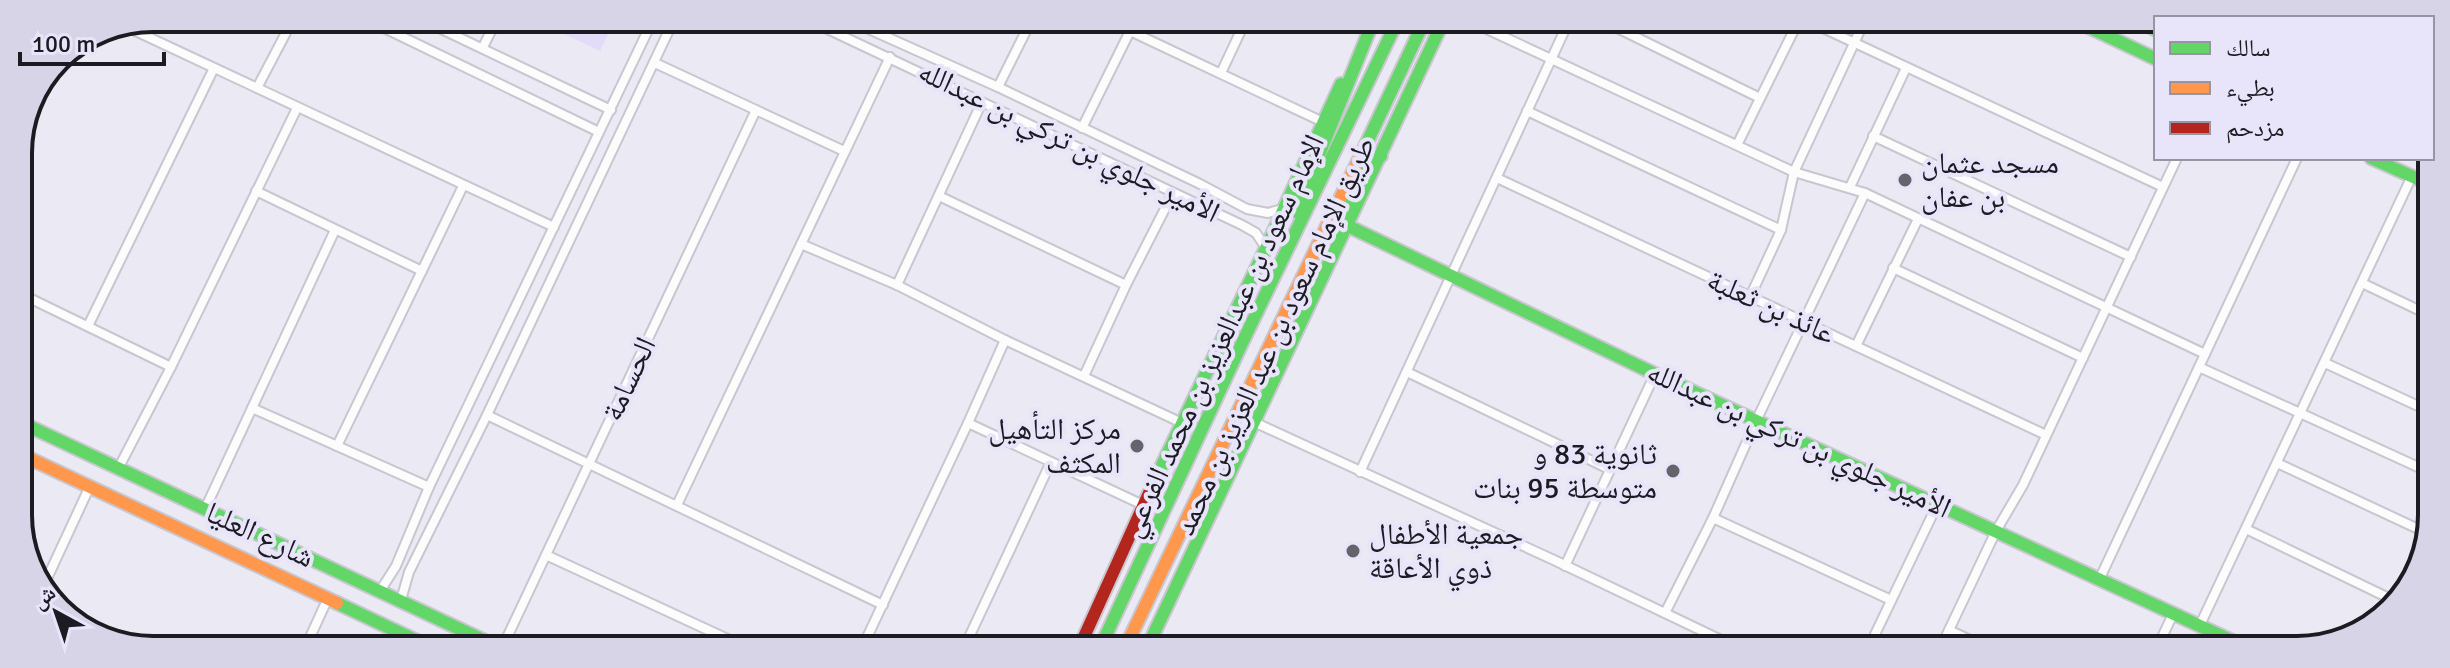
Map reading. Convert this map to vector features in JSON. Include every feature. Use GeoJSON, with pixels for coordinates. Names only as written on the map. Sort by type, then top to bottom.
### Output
{"type":"FeatureCollection","features":[{"type":"Feature","properties":{"kind":"main road","name":"الإمام سعود بن عبدالعزيز بن محمد الفرعي"},"geometry":{"type":"LineString","coordinates":[[1084,636],[1143,505],[1367,32]]}},
{"type":"Feature","properties":{"kind":"main road"},"geometry":{"type":"LineString","coordinates":[[1242,343],[1368,32]]}},
{"type":"Feature","properties":{"kind":"main road","name":"طريق الإمام سعود بن عبد العزيز بن محمد"},"geometry":{"type":"LineString","coordinates":[[1106,636],[1392,32]]}},
{"type":"Feature","properties":{"kind":"main road","name":"طريق الإمام سعود بن عبد العزيز بن محمد"},"geometry":{"type":"LineString","coordinates":[[1131,636],[1419,32]]}},
{"type":"Feature","properties":{"kind":"main road"},"geometry":{"type":"LineString","coordinates":[[1153,636],[1438,32]]}},
{"type":"Feature","properties":{"kind":"main road"},"geometry":{"type":"LineString","coordinates":[[2099,32],[2154,58]]}},
{"type":"Feature","properties":{"kind":"main road"},"geometry":{"type":"LineString","coordinates":[[1299,288],[1315,271],[1368,167],[1381,156]]}},
{"type":"Feature","properties":{"kind":"main road"},"geometry":{"type":"LineString","coordinates":[[2376,160],[2418,179]]}},
{"type":"Feature","properties":{"kind":"main road","name":"الأمير جلوي بن تركي بن عبدالله"},"geometry":{"type":"LineString","coordinates":[[1348,226],[1655,374],[2100,578],[2217,636]]}},
{"type":"Feature","properties":{"kind":"main road","name":"شارع العليا"},"geometry":{"type":"LineString","coordinates":[[32,428],[476,636]]}},
{"type":"Feature","properties":{"kind":"main road","name":"شارع العليا"},"geometry":{"type":"LineString","coordinates":[[32,459],[407,636]]}},
{"type":"Feature","properties":{"kind":"street"},"geometry":{"type":"LineString","coordinates":[[257,88],[286,32]]}},
{"type":"Feature","properties":{"kind":"street"},"geometry":{"type":"LineString","coordinates":[[392,32],[599,132]]}},
{"type":"Feature","properties":{"kind":"street"},"geometry":{"type":"LineString","coordinates":[[448,32],[611,110]]}},
{"type":"Feature","properties":{"kind":"street"},"geometry":{"type":"LineString","coordinates":[[483,47],[490,32]]}},
{"type":"Feature","properties":{"kind":"street"},"geometry":{"type":"LineString","coordinates":[[380,591],[396,566],[429,487],[647,32]]}},
{"type":"Feature","properties":{"kind":"street"},"geometry":{"type":"LineString","coordinates":[[401,600],[409,572],[668,32]]}},
{"type":"Feature","properties":{"kind":"street","name":"الأمير جلوي بن تركي بن عبدالله"},"geometry":{"type":"LineString","coordinates":[[834,32],[1242,225],[1256,233],[1266,248]]}},
{"type":"Feature","properties":{"kind":"street","name":"الأمير جلوي بن تركي بن عبدالله"},"geometry":{"type":"LineString","coordinates":[[874,32],[998,87],[1247,209],[1268,213],[1282,209]]}},
{"type":"Feature","properties":{"kind":"street"},"geometry":{"type":"LineString","coordinates":[[998,87],[1026,32]]}},
{"type":"Feature","properties":{"kind":"street"},"geometry":{"type":"LineString","coordinates":[[1082,128],[1130,32]]}},
{"type":"Feature","properties":{"kind":"street"},"geometry":{"type":"LineString","coordinates":[[1140,32],[1323,122]]}},
{"type":"Feature","properties":{"kind":"street"},"geometry":{"type":"LineString","coordinates":[[1221,73],[1240,32]]}},
{"type":"Feature","properties":{"kind":"street"},"geometry":{"type":"LineString","coordinates":[[1493,32],[1794,172],[1865,193],[2205,354]]}},
{"type":"Feature","properties":{"kind":"street"},"geometry":{"type":"LineString","coordinates":[[1360,472],[1564,32]]}},
{"type":"Feature","properties":{"kind":"street"},"geometry":{"type":"LineString","coordinates":[[1625,32],[1760,98]]}},
{"type":"Feature","properties":{"kind":"street"},"geometry":{"type":"LineString","coordinates":[[1737,145],[1793,32]]}},
{"type":"Feature","properties":{"kind":"street"},"geometry":{"type":"LineString","coordinates":[[1831,32],[2163,187]]}},
{"type":"Feature","properties":{"kind":"street"},"geometry":{"type":"LineString","coordinates":[[1750,297],[1781,230],[1794,172],[1859,32]]}},
{"type":"Feature","properties":{"kind":"street"},"geometry":{"type":"LineString","coordinates":[[140,33],[554,227]]}},
{"type":"Feature","properties":{"kind":"street"},"geometry":{"type":"LineString","coordinates":[[915,68],[922,55]]}},
{"type":"Feature","properties":{"kind":"street"},"geometry":{"type":"LineString","coordinates":[[677,505],[890,57]]}},
{"type":"Feature","properties":{"kind":"street"},"geometry":{"type":"LineString","coordinates":[[928,75],[936,61]]}},
{"type":"Feature","properties":{"kind":"street"},"geometry":{"type":"LineString","coordinates":[[655,63],[844,151]]}},
{"type":"Feature","properties":{"kind":"street"},"geometry":{"type":"LineString","coordinates":[[88,326],[214,68]]}},
{"type":"Feature","properties":{"kind":"street"},"geometry":{"type":"LineString","coordinates":[[1850,187],[1906,68]]}},
{"type":"Feature","properties":{"kind":"street"},"geometry":{"type":"LineString","coordinates":[[897,285],[982,102]]}},
{"type":"Feature","properties":{"kind":"street"},"geometry":{"type":"LineString","coordinates":[[118,469],[297,108]]}},
{"type":"Feature","properties":{"kind":"street","name":"الحسامة"},"geometry":{"type":"LineString","coordinates":[[507,636],[756,110]]}},
{"type":"Feature","properties":{"kind":"street"},"geometry":{"type":"LineString","coordinates":[[1527,111],[1781,230]]}},
{"type":"Feature","properties":{"kind":"street"},"geometry":{"type":"LineString","coordinates":[[1873,136],[2131,257]]}},
{"type":"Feature","properties":{"kind":"street"},"geometry":{"type":"LineString","coordinates":[[1946,636],[1996,531],[2018,494],[2176,160]]}},
{"type":"Feature","properties":{"kind":"street"},"geometry":{"type":"LineString","coordinates":[[2100,578],[2296,160]]}},
{"type":"Feature","properties":{"kind":"street"},"geometry":{"type":"LineString","coordinates":[[2200,625],[2412,176]]}},
{"type":"Feature","properties":{"kind":"street","name":"عائذ بن ثعلبة"},"geometry":{"type":"LineString","coordinates":[[1497,178],[2046,435]]}},
{"type":"Feature","properties":{"kind":"street"},"geometry":{"type":"LineString","coordinates":[[337,446],[463,186]]}},
{"type":"Feature","properties":{"kind":"street"},"geometry":{"type":"LineString","coordinates":[[256,191],[422,271]]}},
{"type":"Feature","properties":{"kind":"street"},"geometry":{"type":"LineString","coordinates":[[1084,376],[1173,193]]}},
{"type":"Feature","properties":{"kind":"street"},"geometry":{"type":"LineString","coordinates":[[1665,613],[1713,518],[1802,322],[1865,193]]}},
{"type":"Feature","properties":{"kind":"street"},"geometry":{"type":"LineString","coordinates":[[939,196],[1126,285]]}},
{"type":"Feature","properties":{"kind":"street"},"geometry":{"type":"LineString","coordinates":[[1242,225],[1250,224],[1256,218],[1247,209]]}},
{"type":"Feature","properties":{"kind":"street"},"geometry":{"type":"LineString","coordinates":[[1856,346],[1918,219]]}},
{"type":"Feature","properties":{"kind":"street"},"geometry":{"type":"LineString","coordinates":[[205,509],[335,230]]}},
{"type":"Feature","properties":{"kind":"street"},"geometry":{"type":"LineString","coordinates":[[801,244],[897,285],[1005,340],[1182,423]]}},
{"type":"Feature","properties":{"kind":"street"},"geometry":{"type":"LineString","coordinates":[[1893,268],[2083,358]]}},
{"type":"Feature","properties":{"kind":"street"},"geometry":{"type":"LineString","coordinates":[[531,278],[548,287]]}},
{"type":"Feature","properties":{"kind":"street"},"geometry":{"type":"LineString","coordinates":[[2362,283],[2418,310]]}},
{"type":"Feature","properties":{"kind":"street"},"geometry":{"type":"LineString","coordinates":[[32,299],[171,367]]}},
{"type":"Feature","properties":{"kind":"street"},"geometry":{"type":"LineString","coordinates":[[868,636],[1005,340]]}},
{"type":"Feature","properties":{"kind":"street"},"geometry":{"type":"LineString","coordinates":[[2325,363],[2418,406]]}},
{"type":"Feature","properties":{"kind":"street"},"geometry":{"type":"LineString","coordinates":[[2199,367],[2418,467]]}},
{"type":"Feature","properties":{"kind":"street"},"geometry":{"type":"LineString","coordinates":[[1407,372],[1609,469]]}},
{"type":"Feature","properties":{"kind":"street"},"geometry":{"type":"LineString","coordinates":[[1565,566],[1655,374]]}},
{"type":"Feature","properties":{"kind":"street"},"geometry":{"type":"LineString","coordinates":[[252,408],[429,487]]}},
{"type":"Feature","properties":{"kind":"street"},"geometry":{"type":"LineString","coordinates":[[487,415],[883,605]]}},
{"type":"Feature","properties":{"kind":"street"},"geometry":{"type":"LineString","coordinates":[[1254,422],[1713,636]]}},
{"type":"Feature","properties":{"kind":"street"},"geometry":{"type":"LineString","coordinates":[[968,423],[1143,505]]}},
{"type":"Feature","properties":{"kind":"street"},"geometry":{"type":"LineString","coordinates":[[2277,463],[2417,528]]}},
{"type":"Feature","properties":{"kind":"street"},"geometry":{"type":"LineString","coordinates":[[970,636],[1050,464]]}},
{"type":"Feature","properties":{"kind":"street"},"geometry":{"type":"LineString","coordinates":[[50,572],[90,486]]}},
{"type":"Feature","properties":{"kind":"street"},"geometry":{"type":"LineString","coordinates":[[1874,636],[1938,503]]}},
{"type":"Feature","properties":{"kind":"street"},"geometry":{"type":"LineString","coordinates":[[1713,518],[1891,600]]}},
{"type":"Feature","properties":{"kind":"street"},"geometry":{"type":"LineString","coordinates":[[2246,529],[2386,597]]}},
{"type":"Feature","properties":{"kind":"street"},"geometry":{"type":"LineString","coordinates":[[546,555],[721,636]]}},
{"type":"Feature","properties":{"kind":"street"},"geometry":{"type":"LineString","coordinates":[[396,566],[409,572]]}},
{"type":"Feature","properties":{"kind":"street"},"geometry":{"type":"LineString","coordinates":[[311,636],[328,598]]}},
{"type":"Feature","properties":{"kind":"street"},"geometry":{"type":"LineString","coordinates":[[2163,636],[2173,614]]}},
{"type":"Feature","properties":{"kind":"street"},"geometry":{"type":"LineString","coordinates":[[1949,630],[1962,636]]}},
{"type":"Feature","properties":{"kind":"shaded area"},"geometry":{"type":"Polygon","coordinates":[[[560,32],[609,32],[600,51],[560,32]]]}},
{"type":"Feature","properties":{"kind":"traffic: fast"},"geometry":{"type":"LineString","coordinates":[[1296,212],[1369,32]]}},
{"type":"Feature","properties":{"kind":"traffic: fast"},"geometry":{"type":"LineString","coordinates":[[1106,636],[1392,32]]}},
{"type":"Feature","properties":{"kind":"traffic: fast"},"geometry":{"type":"LineString","coordinates":[[1362,153],[1419,32]]}},
{"type":"Feature","properties":{"kind":"traffic: fast"},"geometry":{"type":"LineString","coordinates":[[1153,636],[1438,32]]}},
{"type":"Feature","properties":{"kind":"traffic: fast"},"geometry":{"type":"LineString","coordinates":[[2099,32],[2154,58]]}},
{"type":"Feature","properties":{"kind":"traffic: fast"},"geometry":{"type":"LineString","coordinates":[[1154,482],[1341,84]]}},
{"type":"Feature","properties":{"kind":"traffic: fast"},"geometry":{"type":"LineString","coordinates":[[1339,223],[1368,167],[1381,156]]}},
{"type":"Feature","properties":{"kind":"traffic: fast"},"geometry":{"type":"LineString","coordinates":[[2375,160],[2418,179]]}},
{"type":"Feature","properties":{"kind":"traffic: fast"},"geometry":{"type":"LineString","coordinates":[[1348,226],[1655,374],[2222,636]]}},
{"type":"Feature","properties":{"kind":"traffic: fast"},"geometry":{"type":"LineString","coordinates":[[32,428],[475,636]]}},
{"type":"Feature","properties":{"kind":"traffic: fast"},"geometry":{"type":"LineString","coordinates":[[337,603],[407,636]]}},
{"type":"Feature","properties":{"kind":"traffic: slow"},"geometry":{"type":"LineString","coordinates":[[1131,636],[1362,153]]}},
{"type":"Feature","properties":{"kind":"traffic: slow"},"geometry":{"type":"LineString","coordinates":[[32,460],[337,603]]}},
{"type":"Feature","properties":{"kind":"traffic: jam"},"geometry":{"type":"LineString","coordinates":[[1084,636],[1154,482]]}},
{"type":"Feature","properties":{"kind":"place","name":"مسجد عثمان بن عفان"},"geometry":{"type":"Point","coordinates":[1905,180]}},
{"type":"Feature","properties":{"kind":"place","name":"مركز التأهيل المكثف"},"geometry":{"type":"Point","coordinates":[1137,446]}},
{"type":"Feature","properties":{"kind":"place","name":"ثانوية 83 و متوسطة 95 بنات"},"geometry":{"type":"Point","coordinates":[1673,471]}},
{"type":"Feature","properties":{"kind":"place","name":"جمعية الأطفال ذوي الأعاقة"},"geometry":{"type":"Point","coordinates":[1353,551]}}]}
